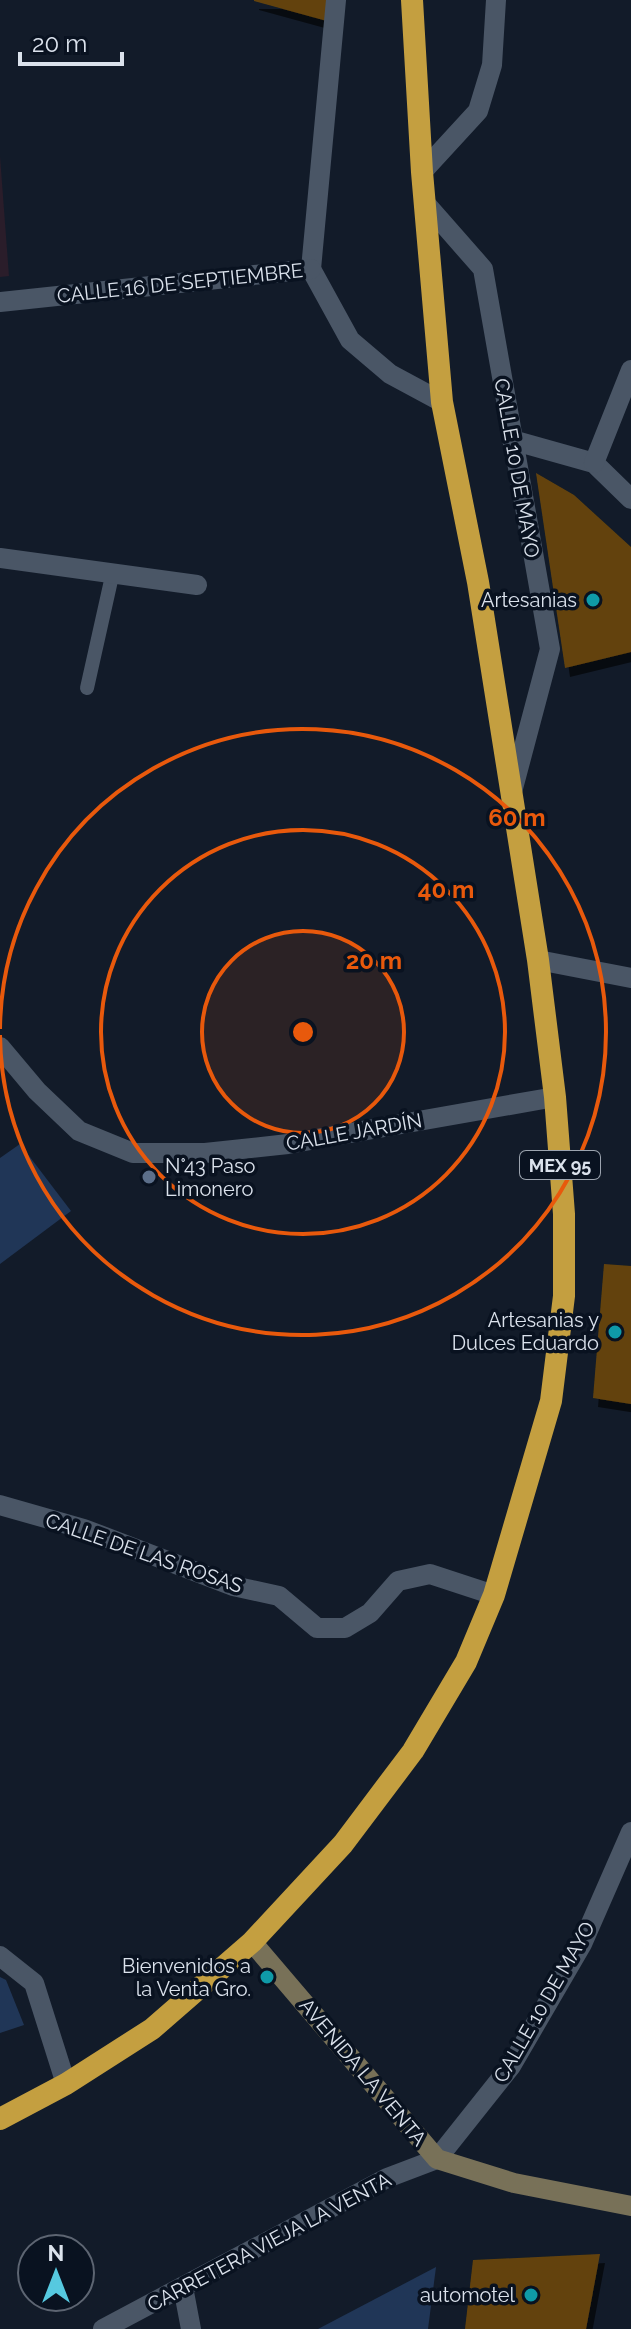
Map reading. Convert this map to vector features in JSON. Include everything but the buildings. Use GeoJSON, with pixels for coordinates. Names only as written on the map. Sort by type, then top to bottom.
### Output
{"type":"FeatureCollection","features":[{"type":"Feature","properties":{"kind":"highway","name":"MEX 95"},"geometry":{"type":"LineString","coordinates":[[0,2119],[66,2084],[152,2029],[252,1942],[343,1844],[413,1751],[466,1662],[494,1595],[551,1401],[564,1296],[564,1214],[555,1097],[538,960],[478,582],[442,402],[422,172],[412,0]]}},
{"type":"Feature","properties":{"kind":"main road","name":"AVENIDA LA VENTA"},"geometry":{"type":"LineString","coordinates":[[252,1942],[437,2159],[514,2183],[631,2206]]}},
{"type":"Feature","properties":{"kind":"street"},"geometry":{"type":"LineString","coordinates":[[311,269],[336,0]]}},
{"type":"Feature","properties":{"kind":"street"},"geometry":{"type":"LineString","coordinates":[[422,172],[478,111],[492,65],[496,0]]}},
{"type":"Feature","properties":{"kind":"street","name":"CALLE 10 DE MAYO"},"geometry":{"type":"LineString","coordinates":[[426,204],[483,269],[550,649],[511,796]]}},
{"type":"Feature","properties":{"kind":"street","name":"CALLE 16 DE SEPTIEMBRE"},"geometry":{"type":"LineString","coordinates":[[0,302],[311,269],[350,340],[390,374],[442,402]]}},
{"type":"Feature","properties":{"kind":"street"},"geometry":{"type":"LineString","coordinates":[[594,463],[631,370]]}},
{"type":"Feature","properties":{"kind":"street"},"geometry":{"type":"LineString","coordinates":[[512,440],[594,463],[631,499]]}},
{"type":"Feature","properties":{"kind":"street"},"geometry":{"type":"LineString","coordinates":[[0,558],[70,566],[112,576],[197,585]]}},
{"type":"Feature","properties":{"kind":"street"},"geometry":{"type":"LineString","coordinates":[[538,960],[631,978]]}},
{"type":"Feature","properties":{"kind":"street","name":"CALLE JARDÍN"},"geometry":{"type":"LineString","coordinates":[[0,1047],[37,1091],[79,1131],[133,1153],[205,1153],[288,1144],[555,1097]]}},
{"type":"Feature","properties":{"kind":"street","name":"CALLE DE LAS ROSAS"},"geometry":{"type":"LineString","coordinates":[[0,1505],[84,1529],[233,1586],[279,1596],[317,1628],[345,1628],[370,1613],[398,1581],[430,1574],[494,1595]]}},
{"type":"Feature","properties":{"kind":"street","name":"CALLE 10 DE MAYO"},"geometry":{"type":"LineString","coordinates":[[437,2159],[519,2053],[582,1944],[631,1832]]}},
{"type":"Feature","properties":{"kind":"street"},"geometry":{"type":"LineString","coordinates":[[0,1956],[34,1983],[66,2084]]}},
{"type":"Feature","properties":{"kind":"street","name":"CARRETERA VIEJA LA VENTA"},"geometry":{"type":"LineString","coordinates":[[103,2329],[387,2178],[437,2159]]}},
{"type":"Feature","properties":{"kind":"street"},"geometry":{"type":"LineString","coordinates":[[183,2287],[191,2329]]}},
{"type":"Feature","properties":{"kind":"lane"},"geometry":{"type":"LineString","coordinates":[[87,688],[112,576]]}},
{"type":"Feature","properties":{"kind":"shaded area"},"geometry":{"type":"Polygon","coordinates":[[[0,156],[9,276],[0,277],[0,156]]]}},
{"type":"Feature","properties":{"kind":"shaded area"},"geometry":{"type":"Polygon","coordinates":[[[20,1144],[71,1211],[0,1264],[0,1158],[20,1144]]]}},
{"type":"Feature","properties":{"kind":"shaded area"},"geometry":{"type":"Polygon","coordinates":[[[0,1977],[6,1980],[24,2025],[0,2033],[0,1977]]]}},
{"type":"Feature","properties":{"kind":"shaded area"},"geometry":{"type":"Polygon","coordinates":[[[436,2267],[428,2329],[318,2329],[436,2267]]]}},
{"type":"Feature","properties":{"kind":"place","name":"Artesanias"},"geometry":{"type":"Point","coordinates":[593,600]}},
{"type":"Feature","properties":{"kind":"place","name":"N°43 Paso Limonero"},"geometry":{"type":"Point","coordinates":[149,1177]}},
{"type":"Feature","properties":{"kind":"place","name":"Artesanias y Dulces Eduardo"},"geometry":{"type":"Point","coordinates":[615,1332]}},
{"type":"Feature","properties":{"kind":"place","name":"Bienvenidos a la Venta Gro."},"geometry":{"type":"Point","coordinates":[267,1977]}},
{"type":"Feature","properties":{"kind":"place","name":"automotel"},"geometry":{"type":"Point","coordinates":[531,2295]}}]}
